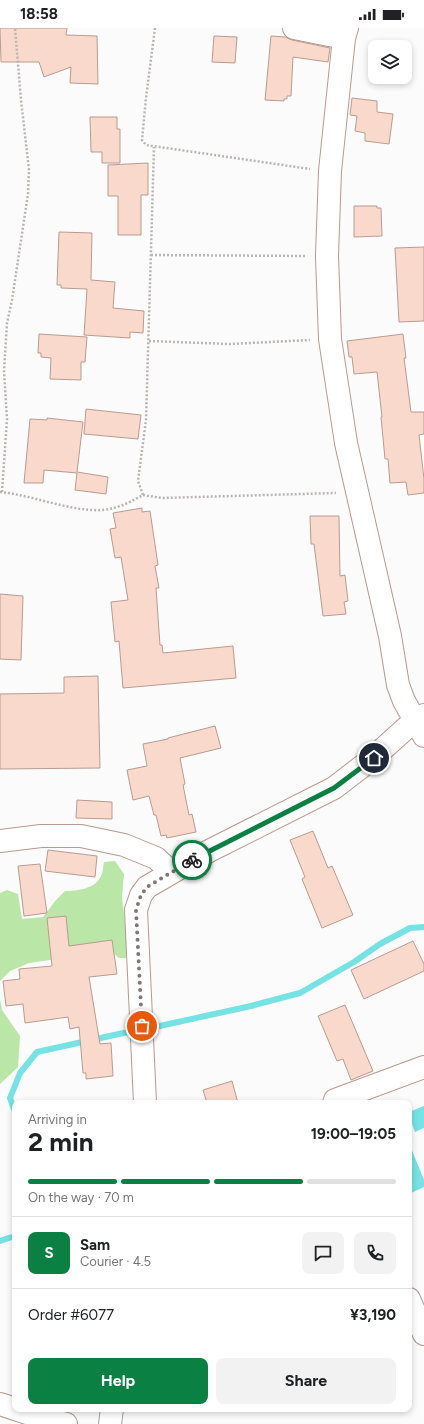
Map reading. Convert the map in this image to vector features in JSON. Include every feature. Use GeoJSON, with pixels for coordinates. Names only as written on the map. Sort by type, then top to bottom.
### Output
{"type":"FeatureCollection","features":[{"type":"Feature","properties":{"kind":"street"},"geometry":{"type":"LineString","coordinates":[[145,1100],[136,910],[141,895],[147,887],[171,872],[209,851],[334,788],[421,724],[404,701],[398,685],[390,636],[346,443],[330,339],[327,256],[330,172],[345,33],[294,28]]}},
{"type":"Feature","properties":{"kind":"street"},"geometry":{"type":"LineString","coordinates":[[0,841],[41,836],[81,836],[124,845],[156,858],[171,872]]}},
{"type":"Feature","properties":{"kind":"street"},"geometry":{"type":"LineString","coordinates":[[335,1100],[424,1067]]}},
{"type":"Feature","properties":{"kind":"street"},"geometry":{"type":"LineString","coordinates":[[412,1305],[424,1334]]}},
{"type":"Feature","properties":{"kind":"street"},"geometry":{"type":"LineString","coordinates":[[0,1404],[12,1408]]}},
{"type":"Feature","properties":{"kind":"street"},"geometry":{"type":"LineString","coordinates":[[24,1412],[66,1424]]}},
{"type":"Feature","properties":{"kind":"street"},"geometry":{"type":"LineString","coordinates":[[110,1424],[112,1412]]}},
{"type":"Feature","properties":{"kind":"path"},"geometry":{"type":"LineString","coordinates":[[16,28],[21,100],[29,170],[28,194],[12,300],[6,323],[4,371],[7,418],[1,492],[30,497],[54,504],[92,510],[108,510],[128,504],[143,495],[162,498],[357,493]]}},
{"type":"Feature","properties":{"kind":"path"},"geometry":{"type":"LineString","coordinates":[[155,28],[142,140],[146,145],[330,172]]}},
{"type":"Feature","properties":{"kind":"path"},"geometry":{"type":"LineString","coordinates":[[143,495],[138,481],[146,420],[154,147]]}},
{"type":"Feature","properties":{"kind":"path"},"geometry":{"type":"LineString","coordinates":[[151,255],[327,256]]}},
{"type":"Feature","properties":{"kind":"path"},"geometry":{"type":"LineString","coordinates":[[149,341],[230,344],[330,339]]}},
{"type":"Feature","properties":{"kind":"green space"},"geometry":{"type":"Polygon","coordinates":[[[115,861],[124,874],[122,896],[127,942],[126,958],[119,958],[104,945],[57,959],[29,963],[10,971],[0,981],[0,893],[7,890],[18,894],[22,919],[43,917],[65,891],[79,890],[94,885],[101,876],[104,862],[115,861]]]}},
{"type":"Feature","properties":{"kind":"green space"},"geometry":{"type":"Polygon","coordinates":[[[0,999],[2,1010],[20,1036],[18,1067],[0,1084],[0,999]]]}},
{"type":"Feature","properties":{"kind":"water"},"geometry":{"type":"Polygon","coordinates":[[[424,1106],[424,1128],[415,1132],[412,1124],[412,1111],[424,1106]]]}},
{"type":"Feature","properties":{"kind":"water"},"geometry":{"type":"Polygon","coordinates":[[[412,1150],[424,1180],[424,1187],[412,1193],[412,1150]]]}},
{"type":"Feature","properties":{"kind":"building"},"geometry":{"type":"Polygon","coordinates":[[[0,28],[67,28],[66,35],[97,36],[98,84],[70,83],[71,67],[44,77],[39,62],[1,62],[0,28]]]}},
{"type":"Feature","properties":{"kind":"building"},"geometry":{"type":"Polygon","coordinates":[[[214,36],[237,37],[235,63],[212,62],[214,36]]]}},
{"type":"Feature","properties":{"kind":"building"},"geometry":{"type":"Polygon","coordinates":[[[271,36],[285,37],[292,40],[330,48],[328,62],[293,57],[291,96],[287,96],[287,99],[284,99],[284,101],[265,100],[271,36]]]}},
{"type":"Feature","properties":{"kind":"building"},"geometry":{"type":"Polygon","coordinates":[[[352,98],[377,101],[377,112],[393,114],[389,144],[365,141],[365,133],[355,131],[357,116],[350,115],[352,98]]]}},
{"type":"Feature","properties":{"kind":"building"},"geometry":{"type":"Polygon","coordinates":[[[90,117],[117,117],[117,129],[120,129],[120,163],[102,163],[102,152],[91,152],[90,117]]]}},
{"type":"Feature","properties":{"kind":"building"},"geometry":{"type":"Polygon","coordinates":[[[148,163],[148,195],[141,195],[141,235],[118,235],[118,196],[108,196],[108,165],[148,163]]]}},
{"type":"Feature","properties":{"kind":"building"},"geometry":{"type":"Polygon","coordinates":[[[354,206],[377,206],[377,208],[381,208],[382,236],[354,237],[354,206]]]}},
{"type":"Feature","properties":{"kind":"building"},"geometry":{"type":"Polygon","coordinates":[[[59,232],[92,233],[91,280],[115,282],[113,308],[144,311],[143,333],[130,332],[130,338],[84,335],[87,289],[61,288],[61,285],[57,285],[59,232]]]}},
{"type":"Feature","properties":{"kind":"building"},"geometry":{"type":"Polygon","coordinates":[[[424,247],[424,321],[399,322],[395,248],[424,247]]]}},
{"type":"Feature","properties":{"kind":"building"},"geometry":{"type":"Polygon","coordinates":[[[39,334],[87,337],[85,362],[81,362],[81,380],[50,379],[51,358],[41,357],[41,353],[38,353],[39,334]]]}},
{"type":"Feature","properties":{"kind":"building"},"geometry":{"type":"Polygon","coordinates":[[[403,334],[406,358],[404,358],[411,412],[424,412],[424,434],[419,435],[424,479],[424,493],[408,495],[406,482],[390,483],[388,459],[385,459],[377,372],[354,374],[352,357],[349,357],[347,341],[403,334]]]}},
{"type":"Feature","properties":{"kind":"building"},"geometry":{"type":"Polygon","coordinates":[[[86,409],[141,415],[138,439],[84,434],[86,409]]]}},
{"type":"Feature","properties":{"kind":"building"},"geometry":{"type":"Polygon","coordinates":[[[47,418],[83,422],[77,472],[108,477],[106,494],[75,490],[77,473],[44,470],[43,483],[24,483],[30,419],[47,420],[47,418]]]}},
{"type":"Feature","properties":{"kind":"building"},"geometry":{"type":"Polygon","coordinates":[[[142,508],[142,512],[150,511],[158,565],[155,566],[159,588],[156,588],[160,645],[162,645],[163,653],[233,646],[236,678],[123,688],[119,641],[115,642],[111,602],[128,600],[121,557],[115,558],[110,529],[116,528],[113,513],[142,508]]]}},
{"type":"Feature","properties":{"kind":"building"},"geometry":{"type":"Polygon","coordinates":[[[310,516],[339,516],[340,576],[345,575],[348,601],[344,602],[346,614],[323,616],[314,544],[311,544],[310,516]]]}},
{"type":"Feature","properties":{"kind":"building"},"geometry":{"type":"Polygon","coordinates":[[[0,594],[23,596],[21,660],[0,659],[0,594]]]}},
{"type":"Feature","properties":{"kind":"building"},"geometry":{"type":"Polygon","coordinates":[[[98,676],[100,768],[0,769],[0,694],[64,693],[64,677],[98,676]]]}},
{"type":"Feature","properties":{"kind":"building"},"geometry":{"type":"Polygon","coordinates":[[[215,726],[221,748],[180,758],[185,784],[183,785],[189,815],[192,814],[196,832],[167,838],[166,835],[161,836],[156,815],[154,815],[149,796],[133,800],[127,770],[147,766],[143,744],[168,739],[215,726]]]}},
{"type":"Feature","properties":{"kind":"building"},"geometry":{"type":"Polygon","coordinates":[[[77,800],[112,802],[112,819],[76,818],[77,800]]]}},
{"type":"Feature","properties":{"kind":"building"},"geometry":{"type":"Polygon","coordinates":[[[313,831],[328,868],[332,866],[353,915],[322,928],[302,879],[305,877],[290,840],[313,831]]]}},
{"type":"Feature","properties":{"kind":"building"},"geometry":{"type":"Polygon","coordinates":[[[48,850],[97,856],[95,877],[45,871],[48,850]]]}},
{"type":"Feature","properties":{"kind":"building"},"geometry":{"type":"Polygon","coordinates":[[[40,864],[47,913],[24,916],[18,866],[40,864]]]}},
{"type":"Feature","properties":{"kind":"building"},"geometry":{"type":"Polygon","coordinates":[[[66,916],[69,946],[112,940],[117,974],[89,977],[100,1044],[111,1043],[113,1076],[86,1079],[86,1073],[83,1073],[79,1027],[70,1029],[68,1017],[25,1023],[23,1004],[6,1006],[3,981],[20,979],[19,969],[52,966],[47,918],[66,916]]]}},
{"type":"Feature","properties":{"kind":"building"},"geometry":{"type":"Polygon","coordinates":[[[413,941],[424,964],[424,971],[364,999],[351,970],[413,941]]]}},
{"type":"Feature","properties":{"kind":"building"},"geometry":{"type":"Polygon","coordinates":[[[345,1005],[373,1071],[351,1080],[343,1059],[337,1061],[318,1016],[345,1005]]]}},
{"type":"Feature","properties":{"kind":"building"},"geometry":{"type":"Polygon","coordinates":[[[232,1081],[237,1100],[206,1100],[203,1090],[232,1081]]]}},
{"type":"Feature","properties":{"kind":"waterway"},"geometry":{"type":"LineString","coordinates":[[155,1027],[251,1006],[300,993],[354,962],[380,944],[410,928],[424,927]]}},
{"type":"Feature","properties":{"kind":"waterway"},"geometry":{"type":"LineString","coordinates":[[12,1104],[10,1098],[20,1073],[37,1052],[128,1032]]}},
{"type":"Feature","properties":{"kind":"waterway"},"geometry":{"type":"LineString","coordinates":[[0,1241],[12,1237]]}},
{"type":"Feature","properties":{"kind":"way so far"},"geometry":{"type":"LineString","coordinates":[[142,1026],[136,910],[141,895],[147,887],[192,860]]}},
{"type":"Feature","properties":{"kind":"route"},"geometry":{"type":"LineString","coordinates":[[192,860],[334,788],[374,758]]}}]}
